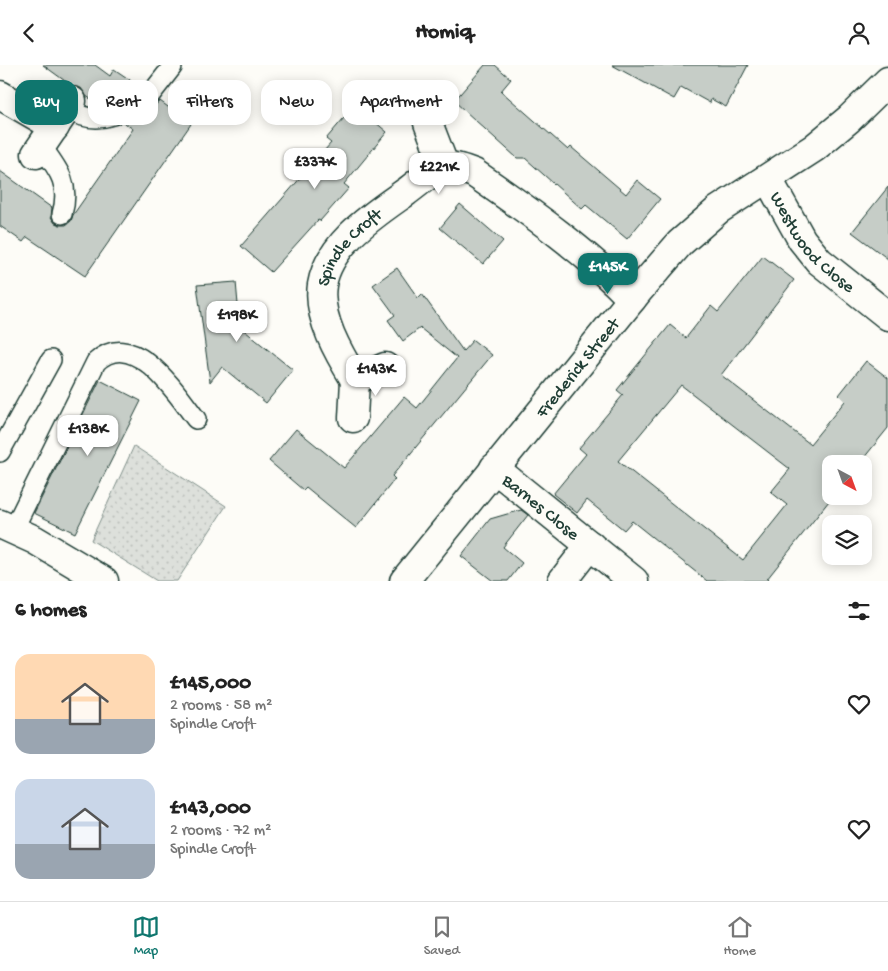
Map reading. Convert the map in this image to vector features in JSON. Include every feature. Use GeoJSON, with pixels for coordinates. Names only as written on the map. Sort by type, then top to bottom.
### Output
{"type":"FeatureCollection","features":[{"type":"Feature","properties":{"kind":"street","name":"Frederick Street"},"geometry":{"type":"LineString","coordinates":[[404,581],[632,299],[680,243],[718,210],[814,148],[849,119],[888,81]]}},
{"type":"Feature","properties":{"kind":"street"},"geometry":{"type":"LineString","coordinates":[[0,95],[54,128]]}},
{"type":"Feature","properties":{"kind":"street"},"geometry":{"type":"LineString","coordinates":[[429,125],[445,167],[460,168],[474,173],[549,225],[605,271],[632,299]]}},
{"type":"Feature","properties":{"kind":"street","name":"Spindle Croft"},"geometry":{"type":"LineString","coordinates":[[355,380],[334,344],[322,306],[322,284],[330,263],[345,241],[360,225],[424,178],[445,167]]}},
{"type":"Feature","properties":{"kind":"street","name":"Westwood Close"},"geometry":{"type":"LineString","coordinates":[[768,179],[802,240],[819,261],[888,316]]}},
{"type":"Feature","properties":{"kind":"street"},"geometry":{"type":"LineString","coordinates":[[353,418],[355,380],[385,367]]}},
{"type":"Feature","properties":{"kind":"street","name":"Barnes Close"},"geometry":{"type":"LineString","coordinates":[[494,468],[634,581]]}},
{"type":"Feature","properties":{"kind":"street"},"geometry":{"type":"LineString","coordinates":[[6,527],[35,540],[104,581]]}},
{"type":"Feature","properties":{"kind":"street","name":"Barnes Close"},"geometry":{"type":"LineString","coordinates":[[562,581],[590,545]]}},
{"type":"Feature","properties":{"kind":"lane"},"geometry":{"type":"LineString","coordinates":[[158,84],[172,67]]}},
{"type":"Feature","properties":{"kind":"lane"},"geometry":{"type":"LineString","coordinates":[[62,214],[66,189],[59,170],[54,128],[76,115],[88,118]]}},
{"type":"Feature","properties":{"kind":"lane"},"geometry":{"type":"LineString","coordinates":[[6,527],[96,362],[104,355],[118,351],[134,355],[148,363],[159,372],[196,419]]}},
{"type":"Feature","properties":{"kind":"lane"},"geometry":{"type":"LineString","coordinates":[[0,452],[51,360]]}},
{"type":"Feature","properties":{"kind":"shaded area"},"geometry":{"type":"Polygon","coordinates":[[[134,446],[226,506],[177,581],[157,581],[91,540],[134,446]]]}},
{"type":"Feature","properties":{"kind":"building"},"geometry":{"type":"Polygon","coordinates":[[[43,65],[95,65],[110,76],[114,69],[130,80],[88,80],[88,97],[81,88],[78,87],[78,80],[64,80],[43,65]]]}},
{"type":"Feature","properties":{"kind":"building"},"geometry":{"type":"Polygon","coordinates":[[[485,65],[495,65],[511,79],[501,91],[568,150],[571,147],[626,194],[637,180],[660,199],[627,239],[586,205],[582,209],[525,158],[517,158],[459,106],[459,95],[485,65]]]}},
{"type":"Feature","properties":{"kind":"building"},"geometry":{"type":"Polygon","coordinates":[[[612,65],[748,65],[726,107],[711,99],[710,103],[681,87],[674,99],[612,65]]]}},
{"type":"Feature","properties":{"kind":"building"},"geometry":{"type":"Polygon","coordinates":[[[160,101],[168,107],[168,125],[190,125],[85,276],[27,237],[23,242],[0,226],[0,171],[52,208],[51,217],[55,223],[66,225],[71,221],[73,215],[133,129],[128,125],[158,125],[158,103],[160,101]]]}},
{"type":"Feature","properties":{"kind":"building"},"geometry":{"type":"Polygon","coordinates":[[[342,120],[342,125],[379,125],[387,132],[344,184],[349,188],[271,272],[241,246],[331,143],[326,139],[342,120]]]}},
{"type":"Feature","properties":{"kind":"building"},"geometry":{"type":"Polygon","coordinates":[[[888,187],[888,259],[852,232],[888,187]]]}},
{"type":"Feature","properties":{"kind":"building"},"geometry":{"type":"Polygon","coordinates":[[[460,204],[503,241],[483,264],[440,228],[460,204]]]}},
{"type":"Feature","properties":{"kind":"building"},"geometry":{"type":"Polygon","coordinates":[[[763,256],[794,280],[721,375],[810,444],[845,401],[839,395],[866,361],[888,378],[888,428],[866,455],[822,455],[822,505],[826,505],[767,579],[770,581],[707,581],[632,521],[624,530],[587,500],[577,513],[553,494],[586,454],[579,448],[623,395],[617,390],[670,325],[686,338],[711,306],[718,312],[763,256]],[[681,385],[618,461],[743,560],[787,505],[771,492],[790,469],[681,385]]]}},
{"type":"Feature","properties":{"kind":"building"},"geometry":{"type":"Polygon","coordinates":[[[397,268],[418,298],[422,294],[463,351],[473,340],[492,355],[392,476],[395,479],[356,528],[306,487],[303,490],[269,461],[296,429],[344,468],[404,397],[417,408],[457,358],[420,328],[403,341],[388,320],[395,315],[373,285],[397,268]]]}},
{"type":"Feature","properties":{"kind":"building"},"geometry":{"type":"Polygon","coordinates":[[[236,282],[240,327],[293,370],[266,403],[222,367],[210,382],[197,285],[236,282]]]}},
{"type":"Feature","properties":{"kind":"building"},"geometry":{"type":"Polygon","coordinates":[[[100,380],[141,401],[75,533],[34,513],[100,380]]]}},
{"type":"Feature","properties":{"kind":"building"},"geometry":{"type":"Polygon","coordinates":[[[521,510],[528,515],[503,547],[522,563],[508,581],[493,581],[461,556],[490,519],[521,510]]]}}]}
